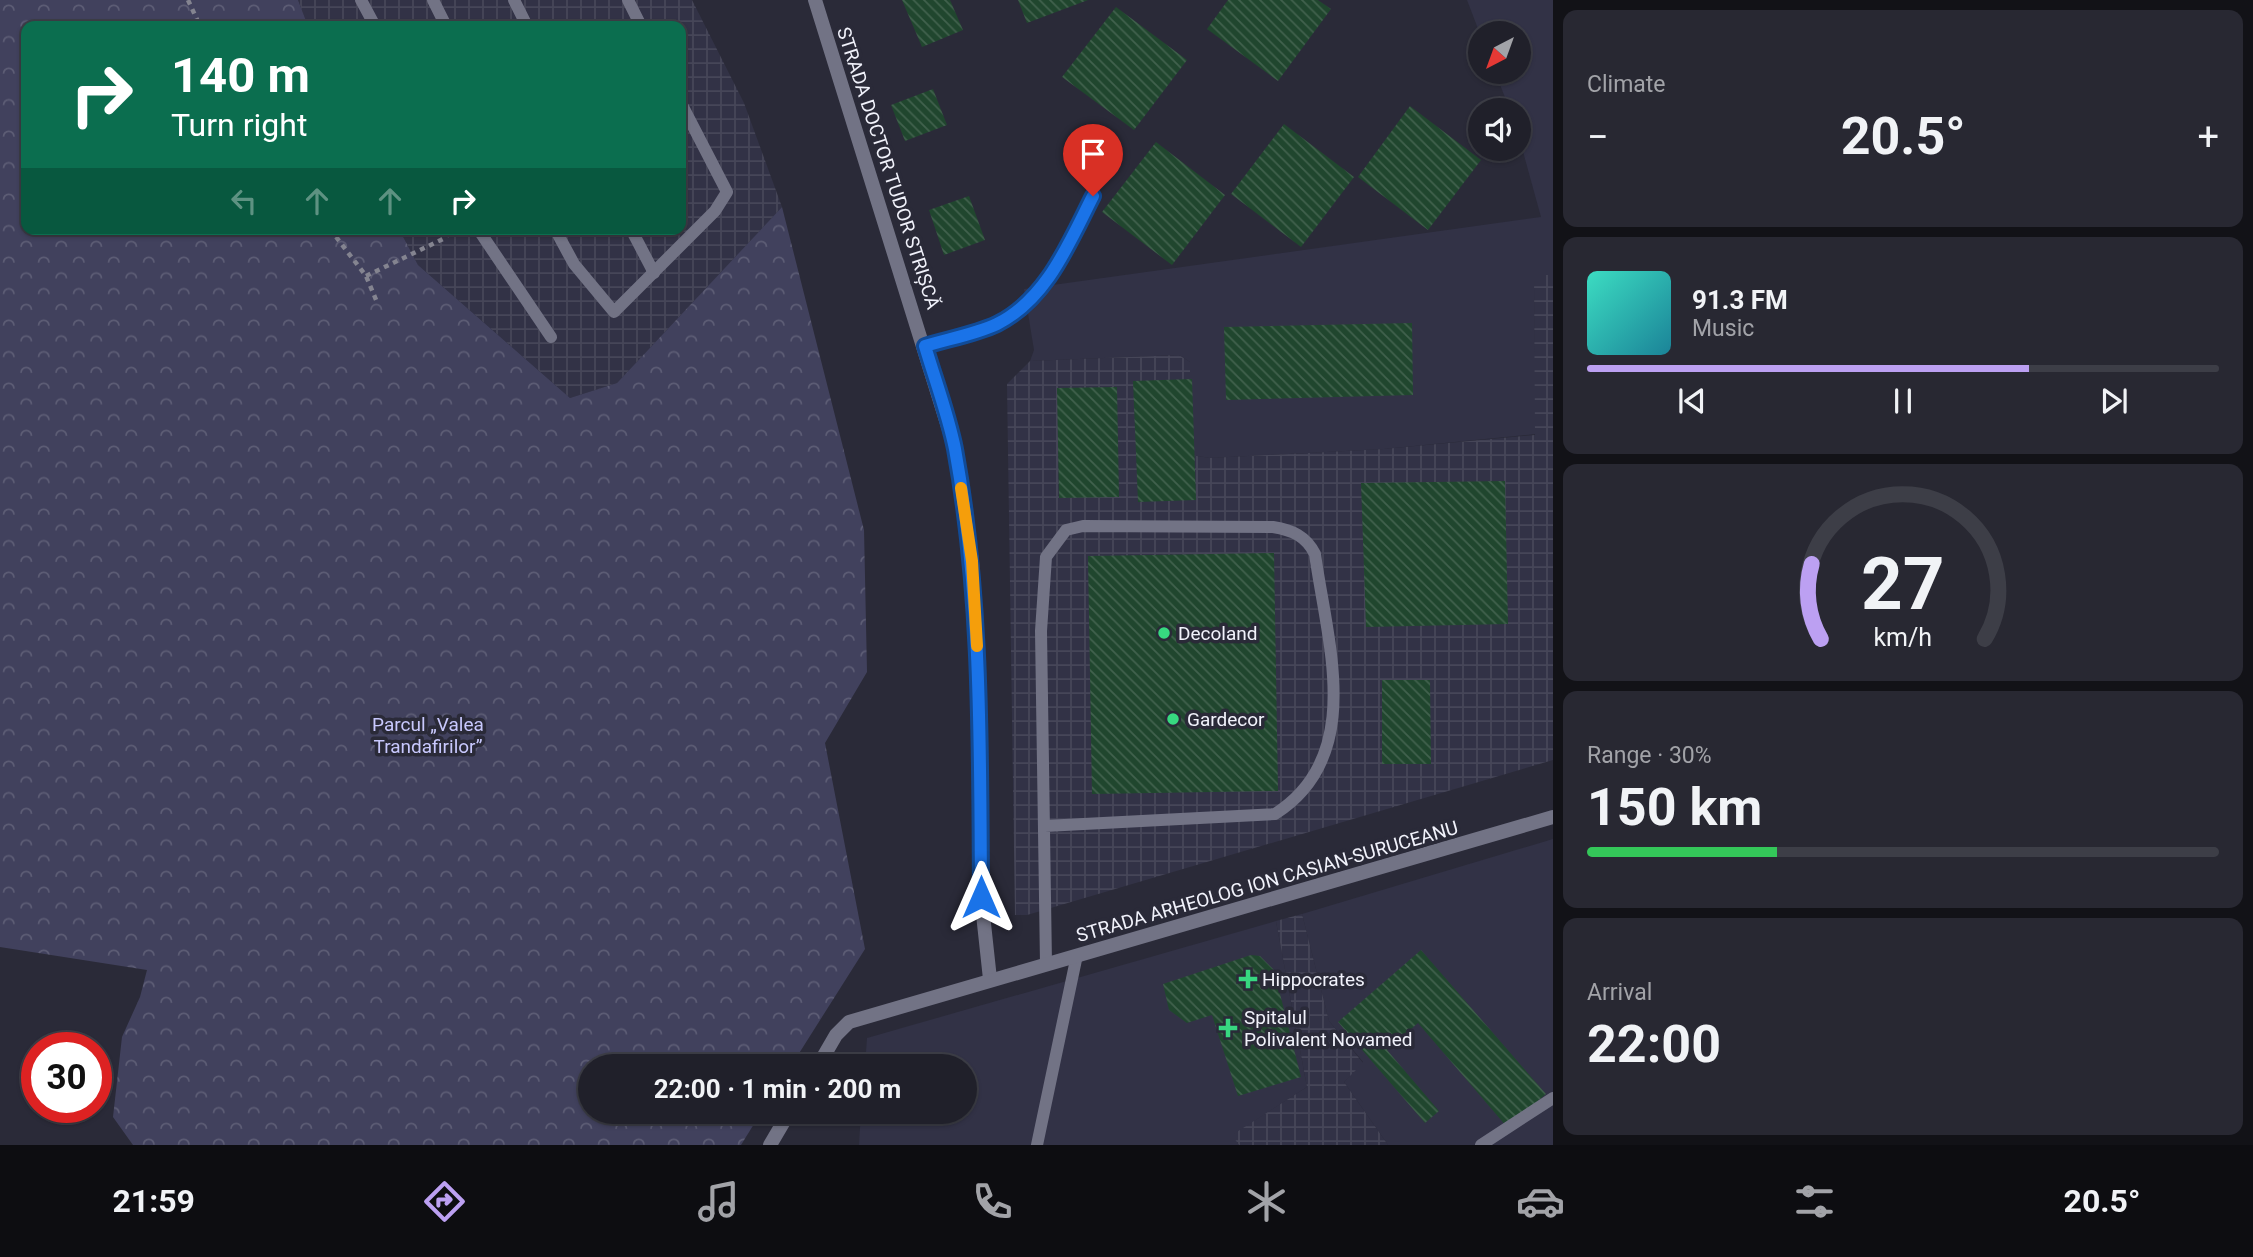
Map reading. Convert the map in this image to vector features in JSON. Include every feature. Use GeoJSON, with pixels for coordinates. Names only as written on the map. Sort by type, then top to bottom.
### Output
{"type":"FeatureCollection","features":[{"type":"Feature","properties":{"kind":"street","name":"STRADA DOCTOR TUDOR STRIȘCĂ"},"geometry":{"type":"LineString","coordinates":[[815,0],[954,446],[972,561],[979,679],[981,897],[990,979]]}},
{"type":"Feature","properties":{"kind":"street","name":"STRADA ARHEOLOG ION CASIAN-SURUCEANU"},"geometry":{"type":"LineString","coordinates":[[990,979],[1553,817]]}},
{"type":"Feature","properties":{"kind":"street"},"geometry":{"type":"LineString","coordinates":[[825,1054],[836,1035],[849,1021],[990,979]]}},
{"type":"Feature","properties":{"kind":"street"},"geometry":{"type":"LineString","coordinates":[[770,1145],[782,1124]]}},
{"type":"Feature","properties":{"kind":"lane"},"geometry":{"type":"LineString","coordinates":[[361,0],[372,21]]}},
{"type":"Feature","properties":{"kind":"lane"},"geometry":{"type":"LineString","coordinates":[[433,0],[444,21]]}},
{"type":"Feature","properties":{"kind":"lane"},"geometry":{"type":"LineString","coordinates":[[514,0],[524,21]]}},
{"type":"Feature","properties":{"kind":"lane"},"geometry":{"type":"LineString","coordinates":[[628,0],[638,21]]}},
{"type":"Feature","properties":{"kind":"lane"},"geometry":{"type":"LineString","coordinates":[[558,235],[574,264],[614,312],[715,211],[727,192],[686,113]]}},
{"type":"Feature","properties":{"kind":"lane"},"geometry":{"type":"LineString","coordinates":[[925,346],[996,325],[1012,315],[1054,273],[1093,196]]}},
{"type":"Feature","properties":{"kind":"lane"},"geometry":{"type":"LineString","coordinates":[[482,235],[551,337]]}},
{"type":"Feature","properties":{"kind":"lane"},"geometry":{"type":"LineString","coordinates":[[634,235],[654,273]]}},
{"type":"Feature","properties":{"kind":"lane"},"geometry":{"type":"LineString","coordinates":[[1045,826],[1275,814],[1296,801],[1311,782],[1331,741],[1334,718],[1335,692],[1315,554],[1309,542],[1289,530],[1273,527],[1083,526],[1066,530],[1053,544],[1046,557],[1041,631],[1046,964]]}},
{"type":"Feature","properties":{"kind":"lane"},"geometry":{"type":"LineString","coordinates":[[1037,1145],[1077,956]]}},
{"type":"Feature","properties":{"kind":"lane"},"geometry":{"type":"LineString","coordinates":[[1481,1145],[1553,1098]]}},
{"type":"Feature","properties":{"kind":"path"},"geometry":{"type":"LineString","coordinates":[[188,0],[198,21]]}},
{"type":"Feature","properties":{"kind":"path"},"geometry":{"type":"LineString","coordinates":[[335,235],[366,276],[377,302]]}},
{"type":"Feature","properties":{"kind":"path"},"geometry":{"type":"LineString","coordinates":[[366,276],[447,235]]}},
{"type":"Feature","properties":{"kind":"shaded area"},"geometry":{"type":"Polygon","coordinates":[[[298,0],[692,0],[744,103],[782,207],[617,383],[570,398],[418,265],[402,235],[686,235],[686,21],[306,21],[298,0]]]}},
{"type":"Feature","properties":{"kind":"shaded area"},"geometry":{"type":"Polygon","coordinates":[[[1467,0],[1553,0],[1553,275],[1534,276],[1536,434],[1384,449],[1210,458],[1190,455],[1190,362],[1179,355],[1030,361],[1034,350],[1024,289],[1541,217],[1526,161],[1531,161],[1531,98],[1505,98],[1500,84],[1531,84],[1531,21],[1475,21],[1467,0]]]}},
{"type":"Feature","properties":{"kind":"shaded area"},"geometry":{"type":"Polygon","coordinates":[[[1534,275],[1553,275],[1553,760],[1027,915],[1015,915],[1007,384],[1030,361],[1179,355],[1190,362],[1190,455],[1210,458],[1384,449],[1535,435],[1534,275]]]}},
{"type":"Feature","properties":{"kind":"shaded area"},"geometry":{"type":"Polygon","coordinates":[[[1553,839],[1553,1145],[1388,1145],[1344,1082],[1363,1062],[1329,1021],[1302,914],[1553,839]]]}},
{"type":"Feature","properties":{"kind":"shaded area"},"geometry":{"type":"Polygon","coordinates":[[[1302,914],[1329,1021],[1363,1063],[1344,1082],[1388,1145],[1239,1145],[1232,1135],[1307,1087],[1276,921],[1302,914]]]}},
{"type":"Feature","properties":{"kind":"shaded area"},"geometry":{"type":"Polygon","coordinates":[[[1276,921],[1307,1087],[1233,1135],[1239,1145],[859,1145],[860,1124],[977,1124],[977,1054],[866,1054],[867,1038],[1276,921]]]}},
{"type":"Feature","properties":{"kind":"green space","name":"Parcul „Valea Trandafirilor”"},"geometry":{"type":"Polygon","coordinates":[[[0,0],[298,0],[306,21],[21,21],[21,235],[402,235],[418,265],[570,398],[617,383],[782,207],[864,530],[867,672],[825,743],[865,949],[799,1054],[578,1054],[578,1124],[754,1124],[741,1145],[133,1145],[113,1117],[122,1037],[140,997],[147,970],[0,947],[0,0]]]}},
{"type":"Feature","properties":{"kind":"building"},"geometry":{"type":"Polygon","coordinates":[[[902,0],[950,0],[963,30],[922,47],[902,0]]]}},
{"type":"Feature","properties":{"kind":"building"},"geometry":{"type":"Polygon","coordinates":[[[1018,0],[1088,0],[1027,23],[1018,0]]]}},
{"type":"Feature","properties":{"kind":"building"},"geometry":{"type":"Polygon","coordinates":[[[1228,0],[1318,0],[1331,9],[1278,81],[1207,29],[1228,0]]]}},
{"type":"Feature","properties":{"kind":"building"},"geometry":{"type":"Polygon","coordinates":[[[1116,7],[1187,60],[1134,130],[1062,77],[1116,7]]]}},
{"type":"Feature","properties":{"kind":"building"},"geometry":{"type":"Polygon","coordinates":[[[933,89],[947,125],[905,141],[891,105],[933,89]]]}},
{"type":"Feature","properties":{"kind":"building"},"geometry":{"type":"Polygon","coordinates":[[[1410,106],[1468,150],[1468,161],[1480,161],[1428,230],[1358,177],[1410,106]]]}},
{"type":"Feature","properties":{"kind":"building"},"geometry":{"type":"Polygon","coordinates":[[[1284,124],[1354,177],[1301,247],[1231,194],[1284,124]]]}},
{"type":"Feature","properties":{"kind":"building"},"geometry":{"type":"Polygon","coordinates":[[[1156,142],[1225,195],[1172,265],[1102,212],[1156,142]]]}},
{"type":"Feature","properties":{"kind":"building"},"geometry":{"type":"Polygon","coordinates":[[[969,196],[985,240],[944,255],[929,210],[969,196]]]}},
{"type":"Feature","properties":{"kind":"building"},"geometry":{"type":"Polygon","coordinates":[[[1412,323],[1413,395],[1226,400],[1224,327],[1412,323]]]}},
{"type":"Feature","properties":{"kind":"building"},"geometry":{"type":"Polygon","coordinates":[[[1192,379],[1196,500],[1138,502],[1133,381],[1192,379]]]}},
{"type":"Feature","properties":{"kind":"building"},"geometry":{"type":"Polygon","coordinates":[[[1117,387],[1119,497],[1059,498],[1057,388],[1117,387]]]}},
{"type":"Feature","properties":{"kind":"building"},"geometry":{"type":"Polygon","coordinates":[[[1505,481],[1508,624],[1366,627],[1361,483],[1505,481]]]}},
{"type":"Feature","properties":{"kind":"building"},"geometry":{"type":"Polygon","coordinates":[[[1274,553],[1278,791],[1092,794],[1088,556],[1274,553]]]}},
{"type":"Feature","properties":{"kind":"building"},"geometry":{"type":"Polygon","coordinates":[[[1382,680],[1430,680],[1431,764],[1382,764],[1382,680]]]}},
{"type":"Feature","properties":{"kind":"building"},"geometry":{"type":"Polygon","coordinates":[[[1421,950],[1546,1094],[1507,1127],[1418,1023],[1387,1050],[1439,1111],[1425,1123],[1338,1022],[1421,950]]]}},
{"type":"Feature","properties":{"kind":"building"},"geometry":{"type":"Polygon","coordinates":[[[1251,955],[1260,956],[1274,970],[1301,1077],[1238,1096],[1212,1015],[1187,1023],[1169,1010],[1163,984],[1251,955]]]}},
{"type":"Feature","properties":{"kind":"slow traffic"},"geometry":{"type":"LineString","coordinates":[[961,488],[972,561],[977,646]]}},
{"type":"Feature","properties":{"kind":"place","name":"Decoland"},"geometry":{"type":"Point","coordinates":[1164,633]}},
{"type":"Feature","properties":{"kind":"place","name":"Gardecor"},"geometry":{"type":"Point","coordinates":[1173,719]}},
{"type":"Feature","properties":{"kind":"place","name":"Hippocrates"},"geometry":{"type":"Point","coordinates":[1248,979]}},
{"type":"Feature","properties":{"kind":"place","name":"Spitalul Polivalent Novamed"},"geometry":{"type":"Point","coordinates":[1228,1028]}},
{"type":"Feature","properties":{"kind":"route"},"geometry":{"type":"LineString","coordinates":[[981,897],[979,679],[972,561],[954,446],[925,346],[996,325],[1012,315],[1054,273],[1093,196]]}}]}
